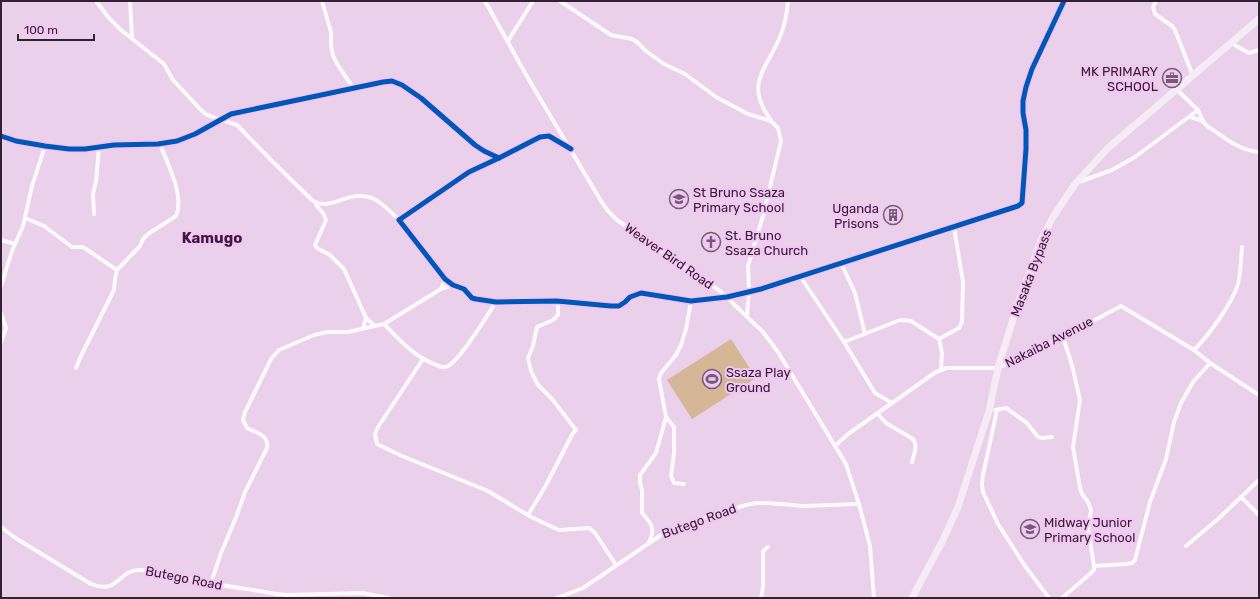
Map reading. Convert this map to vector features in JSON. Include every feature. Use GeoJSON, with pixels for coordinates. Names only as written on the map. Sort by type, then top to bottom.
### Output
{"type":"FeatureCollection","features":[{"type":"Feature","properties":{"kind":"highway","name":"Masaka Bypass"},"geometry":{"type":"LineString","coordinates":[[912,598],[943,540],[958,507],[988,412],[998,368],[1018,303],[1042,238],[1053,217],[1075,184],[1108,148],[1259,19]]}},
{"type":"Feature","properties":{"kind":"street"},"geometry":{"type":"LineString","coordinates":[[96,1],[109,18],[121,30],[164,64],[173,80],[201,110],[219,120],[237,125],[317,204],[316,205],[323,213],[326,220],[315,245],[317,248],[330,255],[342,266],[366,318],[375,326]]}},
{"type":"Feature","properties":{"kind":"street"},"geometry":{"type":"LineString","coordinates":[[130,1],[132,38]]}},
{"type":"Feature","properties":{"kind":"street"},"geometry":{"type":"LineString","coordinates":[[322,1],[331,32],[333,56],[354,89]]}},
{"type":"Feature","properties":{"kind":"street","name":"Weaver Bird Road"},"geometry":{"type":"LineString","coordinates":[[485,1],[608,211],[627,227],[720,291],[763,332],[778,352],[846,464],[859,504],[871,553],[874,598]]}},
{"type":"Feature","properties":{"kind":"street"},"geometry":{"type":"LineString","coordinates":[[508,41],[533,1]]}},
{"type":"Feature","properties":{"kind":"street"},"geometry":{"type":"LineString","coordinates":[[560,1],[611,35],[632,39],[637,42],[646,51],[664,64],[691,78],[716,97],[748,114],[771,121]]}},
{"type":"Feature","properties":{"kind":"street"},"geometry":{"type":"LineString","coordinates":[[747,316],[749,291],[748,266],[763,216],[781,141],[778,128],[763,110],[760,102],[758,82],[761,72],[780,37],[787,13],[788,1]]}},
{"type":"Feature","properties":{"kind":"street"},"geometry":{"type":"LineString","coordinates":[[317,204],[326,205],[353,196],[373,198],[399,220],[445,279],[453,286],[469,292],[472,298],[496,302],[558,302],[619,306],[630,296],[641,293],[692,301],[727,297],[761,289],[1018,206],[1022,203],[1026,149],[1023,101],[1032,69],[1064,1]]}},
{"type":"Feature","properties":{"kind":"street"},"geometry":{"type":"LineString","coordinates":[[1156,1],[1153,7],[1155,14],[1172,26],[1175,30],[1193,76]]}},
{"type":"Feature","properties":{"kind":"street"},"geometry":{"type":"LineString","coordinates":[[1231,43],[1249,53],[1259,50]]}},
{"type":"Feature","properties":{"kind":"street"},"geometry":{"type":"LineString","coordinates":[[1,136],[16,141],[45,146],[85,149],[160,144],[177,141],[195,134],[231,114],[392,81],[402,85],[421,98],[476,145],[484,151],[499,158]]}},
{"type":"Feature","properties":{"kind":"street"},"geometry":{"type":"LineString","coordinates":[[1176,90],[1198,110],[1206,125],[1236,146],[1246,150],[1259,152]]}},
{"type":"Feature","properties":{"kind":"street"},"geometry":{"type":"LineString","coordinates":[[1075,184],[1112,170],[1135,157],[1198,110]]}},
{"type":"Feature","properties":{"kind":"street"},"geometry":{"type":"LineString","coordinates":[[1190,117],[1203,121]]}},
{"type":"Feature","properties":{"kind":"street"},"geometry":{"type":"LineString","coordinates":[[399,220],[469,172],[540,137],[549,136],[571,149]]}},
{"type":"Feature","properties":{"kind":"street"},"geometry":{"type":"LineString","coordinates":[[76,368],[114,290],[117,270],[140,246],[143,239],[176,216],[179,210],[178,196],[160,144]]}},
{"type":"Feature","properties":{"kind":"street"},"geometry":{"type":"LineString","coordinates":[[1,286],[25,218],[32,186],[45,146]]}},
{"type":"Feature","properties":{"kind":"street"},"geometry":{"type":"LineString","coordinates":[[94,214],[93,194],[96,181],[99,147]]}},
{"type":"Feature","properties":{"kind":"street"},"geometry":{"type":"LineString","coordinates":[[25,218],[44,226],[72,247],[83,247],[117,270]]}},
{"type":"Feature","properties":{"kind":"street"},"geometry":{"type":"LineString","coordinates":[[940,340],[959,328],[962,322],[964,282],[954,227]]}},
{"type":"Feature","properties":{"kind":"street"},"geometry":{"type":"LineString","coordinates":[[1,240],[15,244]]}},
{"type":"Feature","properties":{"kind":"street"},"geometry":{"type":"LineString","coordinates":[[1194,350],[1223,313],[1236,290],[1242,247]]}},
{"type":"Feature","properties":{"kind":"street"},"geometry":{"type":"LineString","coordinates":[[841,263],[855,293],[865,334]]}},
{"type":"Feature","properties":{"kind":"street"},"geometry":{"type":"LineString","coordinates":[[800,276],[844,342],[875,393],[892,403]]}},
{"type":"Feature","properties":{"kind":"street"},"geometry":{"type":"LineString","coordinates":[[441,289],[445,279]]}},
{"type":"Feature","properties":{"kind":"street"},"geometry":{"type":"LineString","coordinates":[[211,584],[221,553],[245,492],[267,448],[268,442],[266,438],[263,435],[247,428],[243,420],[245,412],[271,359],[279,350],[314,335],[327,332],[348,332],[384,324],[441,289],[453,286]]}},
{"type":"Feature","properties":{"kind":"street"},"geometry":{"type":"LineString","coordinates":[[684,484],[674,483],[671,476],[674,453],[674,427],[666,416],[660,386],[660,376],[676,355],[681,345],[692,301]]}},
{"type":"Feature","properties":{"kind":"street"},"geometry":{"type":"LineString","coordinates":[[384,324],[417,356],[445,368],[457,359],[477,332],[496,302]]}},
{"type":"Feature","properties":{"kind":"street"},"geometry":{"type":"LineString","coordinates":[[528,515],[576,430],[552,399],[538,385],[531,371],[528,358],[533,346],[537,326],[553,320],[558,315],[558,302]]}},
{"type":"Feature","properties":{"kind":"street","name":"Nakaiba Avenue"},"geometry":{"type":"LineString","coordinates":[[941,369],[998,368],[1063,337],[1121,306],[1194,350],[1210,363],[1259,395]]}},
{"type":"Feature","properties":{"kind":"street"},"geometry":{"type":"LineString","coordinates":[[1,313],[6,328],[1,342]]}},
{"type":"Feature","properties":{"kind":"street"},"geometry":{"type":"LineString","coordinates":[[363,328],[366,318]]}},
{"type":"Feature","properties":{"kind":"street"},"geometry":{"type":"LineString","coordinates":[[835,446],[876,413],[941,369],[942,352],[940,340],[912,321],[900,320],[844,342]]}},
{"type":"Feature","properties":{"kind":"street"},"geometry":{"type":"LineString","coordinates":[[1062,598],[1094,570],[1088,528],[1091,510],[1080,488],[1074,447],[1080,400],[1072,365],[1063,337]]}},
{"type":"Feature","properties":{"kind":"street"},"geometry":{"type":"LineString","coordinates":[[422,359],[378,426],[375,434],[377,444],[402,456],[488,491],[528,515],[559,530],[589,528],[595,533],[616,565]]}},
{"type":"Feature","properties":{"kind":"street"},"geometry":{"type":"LineString","coordinates":[[1094,566],[1127,564],[1132,563],[1135,560],[1150,502],[1166,459],[1174,422],[1181,403],[1193,382],[1210,363]]}},
{"type":"Feature","properties":{"kind":"street"},"geometry":{"type":"LineString","coordinates":[[988,412],[1006,408],[1011,410],[1027,423],[1040,438],[1052,437]]}},
{"type":"Feature","properties":{"kind":"street"},"geometry":{"type":"LineString","coordinates":[[997,410],[983,475],[983,492],[998,524],[1025,566],[1049,598]]}},
{"type":"Feature","properties":{"kind":"street"},"geometry":{"type":"LineString","coordinates":[[876,413],[886,423],[913,438],[916,445],[912,462]]}},
{"type":"Feature","properties":{"kind":"street"},"geometry":{"type":"LineString","coordinates":[[649,542],[653,535],[652,524],[642,513],[642,490],[639,479],[640,475],[656,453],[666,416]]}},
{"type":"Feature","properties":{"kind":"street"},"geometry":{"type":"LineString","coordinates":[[1186,546],[1218,519],[1259,480]]}},
{"type":"Feature","properties":{"kind":"street"},"geometry":{"type":"LineString","coordinates":[[1241,497],[1259,515]]}},
{"type":"Feature","properties":{"kind":"street","name":"Butego Road"},"geometry":{"type":"LineString","coordinates":[[557,598],[583,588],[661,535],[713,515],[751,504],[768,503],[803,506],[859,504]]}},
{"type":"Feature","properties":{"kind":"street","name":"Butego Road"},"geometry":{"type":"LineString","coordinates":[[1,528],[91,584],[100,588],[107,588],[116,583],[130,571],[142,570],[211,584],[286,595],[357,592],[389,598]]}},
{"type":"Feature","properties":{"kind":"street"},"geometry":{"type":"LineString","coordinates":[[761,598],[763,587],[763,552],[768,547]]}},
{"type":"Feature","properties":{"kind":"shaded area","name":"Ssaza Play Ground"},"geometry":{"type":"Polygon","coordinates":[[[731,339],[756,378],[692,419],[667,380],[731,339]]]}},
{"type":"Feature","properties":{"kind":"cycle path"},"geometry":{"type":"LineString","coordinates":[[499,158],[469,172],[399,220],[445,279],[453,285],[464,289],[472,298],[496,302],[557,301],[619,306],[630,297],[641,293],[691,301],[727,297],[761,289],[1018,206],[1022,203],[1026,149],[1023,101],[1032,69],[1064,1]]}},
{"type":"Feature","properties":{"kind":"cycle path"},"geometry":{"type":"LineString","coordinates":[[1,136],[16,141],[69,149],[85,149],[114,145],[158,144],[177,141],[195,134],[231,114],[392,81],[402,85],[421,98],[475,145],[499,158],[540,137],[549,136],[571,149]]}},
{"type":"Feature","properties":{"kind":"place","name":"MK PRIMARY SCHOOL"},"geometry":{"type":"Point","coordinates":[1172,78]}},
{"type":"Feature","properties":{"kind":"place","name":"St Bruno Ssaza Primary School"},"geometry":{"type":"Point","coordinates":[679,199]}},
{"type":"Feature","properties":{"kind":"place","name":"Uganda Prisons"},"geometry":{"type":"Point","coordinates":[893,215]}},
{"type":"Feature","properties":{"kind":"place","name":"St. Bruno Ssaza Church"},"geometry":{"type":"Point","coordinates":[711,242]}},
{"type":"Feature","properties":{"kind":"place","name":"Ssaza Play Ground"},"geometry":{"type":"Point","coordinates":[712,379]}},
{"type":"Feature","properties":{"kind":"place","name":"Midway Junior Primary School"},"geometry":{"type":"Point","coordinates":[1030,529]}},
{"type":"Feature","properties":{"kind":"district","name":"Kamugo"},"geometry":{"type":"Point","coordinates":[212,238]}}]}
